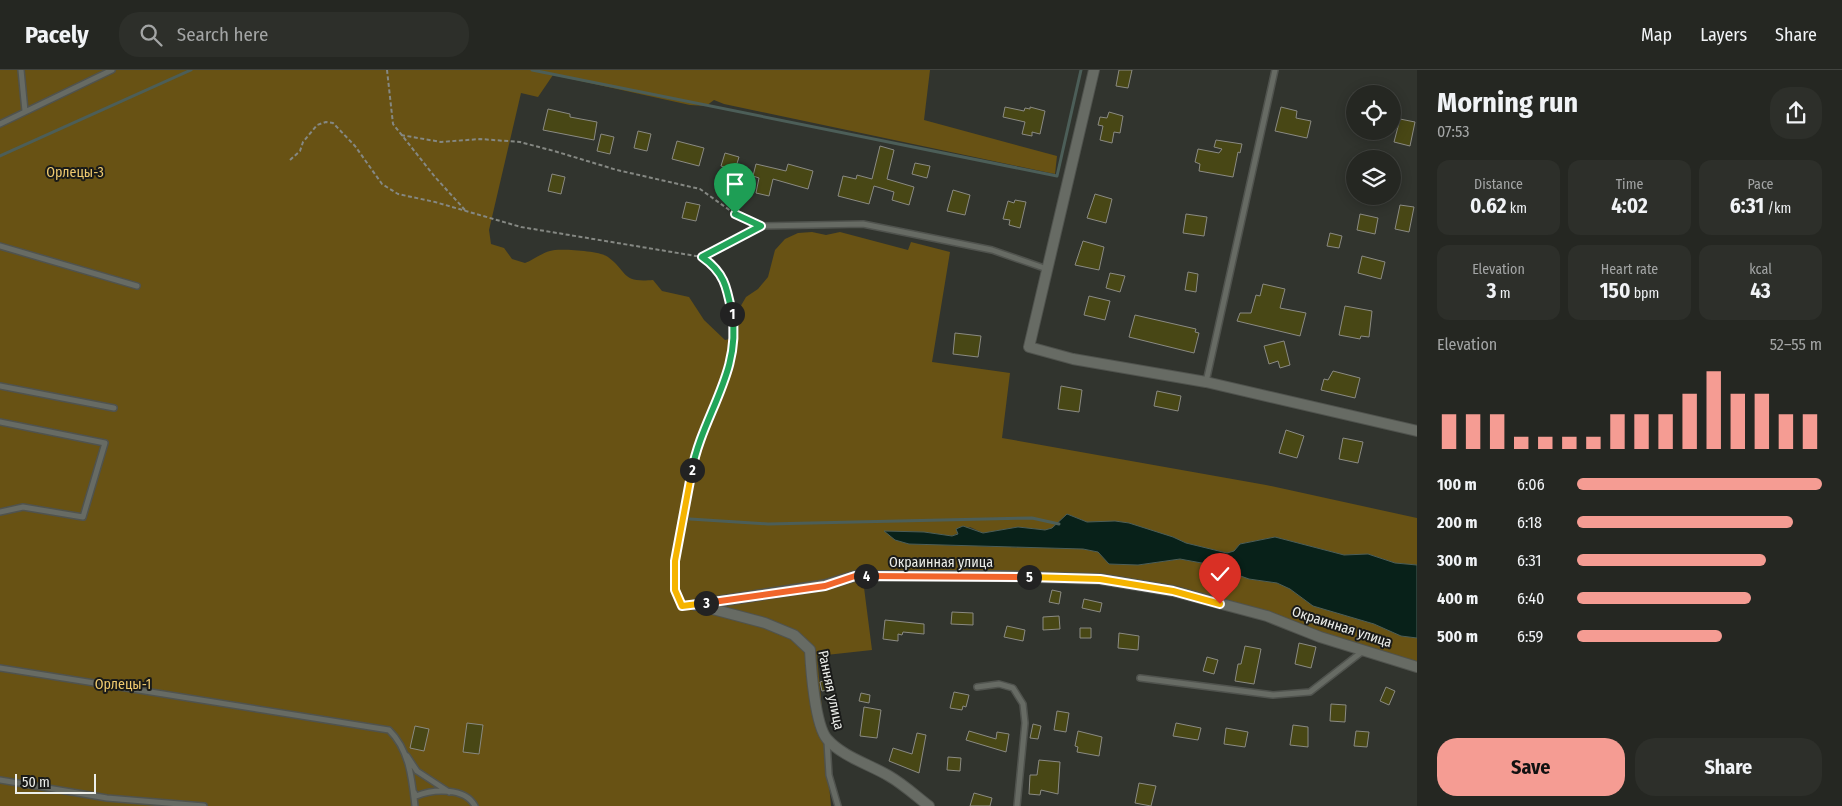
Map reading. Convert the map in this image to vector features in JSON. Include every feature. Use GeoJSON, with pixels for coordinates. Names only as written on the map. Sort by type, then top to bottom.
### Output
{"type":"FeatureCollection","features":[{"type":"Feature","properties":{"kind":"street"},"geometry":{"type":"LineString","coordinates":[[1094,70],[1029,347],[1073,359],[1206,382],[1417,431]]}},
{"type":"Feature","properties":{"kind":"street","name":"Окраинная улица"},"geometry":{"type":"LineString","coordinates":[[695,605],[825,586],[855,576],[1000,576],[1100,579],[1173,591],[1257,613],[1320,638],[1365,649],[1417,667]]}},
{"type":"Feature","properties":{"kind":"street","name":"Ранняя улица"},"geometry":{"type":"LineString","coordinates":[[695,605],[765,623],[794,635],[810,650],[812,680],[822,731],[827,739],[842,752],[890,777],[929,806]]}},
{"type":"Feature","properties":{"kind":"lane"},"geometry":{"type":"LineString","coordinates":[[21,70],[25,111]]}},
{"type":"Feature","properties":{"kind":"lane"},"geometry":{"type":"LineString","coordinates":[[0,124],[112,70]]}},
{"type":"Feature","properties":{"kind":"lane"},"geometry":{"type":"LineString","coordinates":[[1206,382],[1275,70]]}},
{"type":"Feature","properties":{"kind":"lane"},"geometry":{"type":"LineString","coordinates":[[761,226],[862,224],[992,250],[1048,270]]}},
{"type":"Feature","properties":{"kind":"lane"},"geometry":{"type":"LineString","coordinates":[[0,246],[137,286]]}},
{"type":"Feature","properties":{"kind":"lane"},"geometry":{"type":"LineString","coordinates":[[0,386],[114,408]]}},
{"type":"Feature","properties":{"kind":"lane"},"geometry":{"type":"LineString","coordinates":[[0,422],[105,443],[83,517],[23,507],[0,512]]}},
{"type":"Feature","properties":{"kind":"lane"},"geometry":{"type":"LineString","coordinates":[[1140,678],[1273,694],[1310,692],[1365,649]]}},
{"type":"Feature","properties":{"kind":"lane"},"geometry":{"type":"LineString","coordinates":[[0,668],[389,730],[398,739],[417,771],[450,792],[465,797],[475,806]]}},
{"type":"Feature","properties":{"kind":"lane"},"geometry":{"type":"LineString","coordinates":[[977,687],[999,684],[1013,688],[1023,704],[1025,723],[1017,806]]}},
{"type":"Feature","properties":{"kind":"lane"},"geometry":{"type":"LineString","coordinates":[[827,739],[829,775],[838,806]]}},
{"type":"Feature","properties":{"kind":"lane"},"geometry":{"type":"LineString","coordinates":[[405,752],[416,796],[425,792],[450,792]]}},
{"type":"Feature","properties":{"kind":"lane"},"geometry":{"type":"LineString","coordinates":[[0,780],[108,798],[204,806]]}},
{"type":"Feature","properties":{"kind":"lane"},"geometry":{"type":"LineString","coordinates":[[414,790],[415,806]]}},
{"type":"Feature","properties":{"kind":"path"},"geometry":{"type":"LineString","coordinates":[[387,70],[393,124],[435,177],[467,212]]}},
{"type":"Feature","properties":{"kind":"path"},"geometry":{"type":"LineString","coordinates":[[290,160],[300,151],[303,142],[317,125],[326,122],[333,123],[355,146],[382,184],[398,194],[435,202],[521,227],[702,257],[714,265],[727,284],[732,318],[732,354],[724,385],[696,450],[675,561],[675,590],[682,606],[695,605]]}},
{"type":"Feature","properties":{"kind":"path"},"geometry":{"type":"LineString","coordinates":[[401,135],[441,142],[480,140],[520,142],[617,170],[700,189],[735,214],[761,226]]}},
{"type":"Feature","properties":{"kind":"path"},"geometry":{"type":"LineString","coordinates":[[702,257],[761,226]]}},
{"type":"Feature","properties":{"kind":"green space"},"geometry":{"type":"Polygon","coordinates":[[[0,70],[930,70],[924,120],[1057,156],[1055,174],[724,104],[714,100],[706,106],[690,105],[553,75],[538,97],[521,93],[489,230],[491,244],[504,248],[512,259],[525,263],[544,253],[555,250],[604,255],[630,278],[635,280],[653,280],[662,291],[689,297],[704,320],[725,340],[738,337],[739,309],[746,297],[758,289],[768,277],[775,250],[785,239],[798,233],[812,232],[826,235],[840,232],[908,250],[911,242],[950,252],[932,362],[1010,373],[1002,438],[1266,485],[1417,518],[1417,565],[1395,563],[1368,554],[1344,555],[1275,537],[1240,544],[1234,551],[1227,553],[1186,543],[1173,537],[1115,521],[1087,522],[1067,514],[1052,528],[1045,530],[1018,527],[983,533],[970,527],[952,536],[924,532],[885,531],[895,540],[909,544],[1083,549],[1098,552],[1109,564],[1138,565],[1180,559],[1207,564],[1249,579],[1277,583],[1290,589],[1313,606],[1374,624],[1401,636],[1417,638],[1417,664],[1177,586],[1100,576],[862,572],[872,650],[817,656],[831,806],[0,806],[0,70]]]}},
{"type":"Feature","properties":{"kind":"shaded area"},"geometry":{"type":"Polygon","coordinates":[[[1067,514],[1087,522],[1115,521],[1129,523],[1186,543],[1227,553],[1234,551],[1240,544],[1275,537],[1344,555],[1368,554],[1395,563],[1417,565],[1417,638],[1401,636],[1374,624],[1313,606],[1290,589],[1277,583],[1249,579],[1207,564],[1180,559],[1138,565],[1109,564],[1098,552],[1083,549],[909,544],[895,540],[884,531],[924,532],[952,536],[958,534],[956,529],[963,526],[983,533],[1018,527],[1045,530],[1052,528],[1067,514]]]}},
{"type":"Feature","properties":{"kind":"building"},"geometry":{"type":"Polygon","coordinates":[[[1119,70],[1132,70],[1128,88],[1116,86],[1119,70]]]}},
{"type":"Feature","properties":{"kind":"building"},"geometry":{"type":"Polygon","coordinates":[[[1005,107],[1024,111],[1025,108],[1030,109],[1030,107],[1045,111],[1040,134],[1032,132],[1032,136],[1022,134],[1025,122],[1003,117],[1005,107]]]}},
{"type":"Feature","properties":{"kind":"building"},"geometry":{"type":"Polygon","coordinates":[[[1281,107],[1297,111],[1296,118],[1311,121],[1307,138],[1275,131],[1281,107]]]}},
{"type":"Feature","properties":{"kind":"building"},"geometry":{"type":"Polygon","coordinates":[[[548,109],[570,114],[570,117],[597,122],[594,140],[543,130],[548,109]]]}},
{"type":"Feature","properties":{"kind":"building"},"geometry":{"type":"Polygon","coordinates":[[[1109,112],[1123,116],[1120,133],[1114,132],[1112,143],[1100,140],[1103,126],[1098,125],[1100,117],[1107,118],[1109,112]]]}},
{"type":"Feature","properties":{"kind":"building"},"geometry":{"type":"Polygon","coordinates":[[[1401,119],[1415,122],[1410,146],[1394,142],[1395,140],[1401,140],[1401,119]]]}},
{"type":"Feature","properties":{"kind":"building"},"geometry":{"type":"Polygon","coordinates":[[[638,131],[651,134],[647,151],[634,148],[638,131]]]}},
{"type":"Feature","properties":{"kind":"building"},"geometry":{"type":"Polygon","coordinates":[[[601,134],[614,137],[610,154],[597,151],[601,134]]]}},
{"type":"Feature","properties":{"kind":"building"},"geometry":{"type":"Polygon","coordinates":[[[1216,140],[1242,144],[1240,153],[1238,152],[1233,177],[1199,171],[1200,164],[1195,162],[1198,149],[1219,153],[1222,149],[1214,147],[1216,140]]]}},
{"type":"Feature","properties":{"kind":"building"},"geometry":{"type":"Polygon","coordinates":[[[677,141],[704,148],[699,166],[672,159],[677,141]]]}},
{"type":"Feature","properties":{"kind":"building"},"geometry":{"type":"Polygon","coordinates":[[[880,146],[894,150],[887,179],[914,187],[909,205],[892,200],[894,192],[874,186],[869,204],[838,196],[843,176],[856,179],[857,175],[872,179],[880,146]]]}},
{"type":"Feature","properties":{"kind":"building"},"geometry":{"type":"Polygon","coordinates":[[[725,153],[739,157],[735,170],[721,166],[725,153]]]}},
{"type":"Feature","properties":{"kind":"building"},"geometry":{"type":"Polygon","coordinates":[[[915,163],[930,166],[927,178],[912,174],[915,163]]]}},
{"type":"Feature","properties":{"kind":"building"},"geometry":{"type":"Polygon","coordinates":[[[756,164],[786,171],[788,164],[813,171],[808,189],[773,179],[769,196],[756,193],[759,178],[753,176],[756,164]]]}},
{"type":"Feature","properties":{"kind":"building"},"geometry":{"type":"Polygon","coordinates":[[[552,174],[565,177],[561,194],[548,191],[552,174]]]}},
{"type":"Feature","properties":{"kind":"building"},"geometry":{"type":"Polygon","coordinates":[[[953,190],[970,195],[965,215],[947,211],[953,190]]]}},
{"type":"Feature","properties":{"kind":"building"},"geometry":{"type":"Polygon","coordinates":[[[1095,194],[1112,199],[1106,223],[1087,218],[1095,194]]]}},
{"type":"Feature","properties":{"kind":"building"},"geometry":{"type":"Polygon","coordinates":[[[1015,200],[1026,202],[1020,228],[1009,225],[1010,220],[1003,219],[1008,201],[1014,203],[1015,200]]]}},
{"type":"Feature","properties":{"kind":"building"},"geometry":{"type":"Polygon","coordinates":[[[686,202],[700,205],[696,221],[682,218],[686,202]]]}},
{"type":"Feature","properties":{"kind":"building"},"geometry":{"type":"Polygon","coordinates":[[[1400,205],[1414,207],[1409,232],[1395,229],[1400,205]]]}},
{"type":"Feature","properties":{"kind":"building"},"geometry":{"type":"Polygon","coordinates":[[[1186,214],[1207,217],[1204,236],[1183,233],[1186,214]]]}},
{"type":"Feature","properties":{"kind":"building"},"geometry":{"type":"Polygon","coordinates":[[[1360,214],[1378,218],[1375,234],[1357,230],[1360,214]]]}},
{"type":"Feature","properties":{"kind":"building"},"geometry":{"type":"Polygon","coordinates":[[[1330,233],[1342,236],[1339,248],[1327,246],[1330,233]]]}},
{"type":"Feature","properties":{"kind":"building"},"geometry":{"type":"Polygon","coordinates":[[[1083,241],[1104,247],[1099,270],[1075,265],[1083,241]]]}},
{"type":"Feature","properties":{"kind":"building"},"geometry":{"type":"Polygon","coordinates":[[[1362,256],[1385,262],[1381,279],[1358,273],[1362,256]]]}},
{"type":"Feature","properties":{"kind":"building"},"geometry":{"type":"Polygon","coordinates":[[[1188,272],[1198,274],[1196,292],[1185,290],[1188,272]]]}},
{"type":"Feature","properties":{"kind":"building"},"geometry":{"type":"Polygon","coordinates":[[[1110,273],[1125,276],[1120,292],[1106,288],[1110,273]]]}},
{"type":"Feature","properties":{"kind":"building"},"geometry":{"type":"Polygon","coordinates":[[[1263,284],[1285,289],[1280,308],[1306,313],[1300,336],[1237,321],[1240,313],[1251,313],[1256,295],[1260,296],[1263,284]]]}},
{"type":"Feature","properties":{"kind":"building"},"geometry":{"type":"Polygon","coordinates":[[[1089,296],[1110,301],[1105,320],[1084,315],[1089,296]]]}},
{"type":"Feature","properties":{"kind":"building"},"geometry":{"type":"Polygon","coordinates":[[[1345,306],[1372,311],[1369,337],[1361,336],[1360,339],[1339,335],[1345,306]]]}},
{"type":"Feature","properties":{"kind":"building"},"geometry":{"type":"Polygon","coordinates":[[[1135,315],[1196,329],[1195,332],[1199,333],[1194,353],[1129,337],[1135,315]]]}},
{"type":"Feature","properties":{"kind":"building"},"geometry":{"type":"Polygon","coordinates":[[[955,333],[981,336],[978,357],[953,354],[955,333]]]}},
{"type":"Feature","properties":{"kind":"building"},"geometry":{"type":"Polygon","coordinates":[[[1284,341],[1290,365],[1280,368],[1278,361],[1269,364],[1264,346],[1284,341]]]}},
{"type":"Feature","properties":{"kind":"building"},"geometry":{"type":"Polygon","coordinates":[[[1333,371],[1360,378],[1355,398],[1321,390],[1324,379],[1328,380],[1333,371]]]}},
{"type":"Feature","properties":{"kind":"building"},"geometry":{"type":"Polygon","coordinates":[[[1061,386],[1082,390],[1079,412],[1058,409],[1061,386]]]}},
{"type":"Feature","properties":{"kind":"building"},"geometry":{"type":"Polygon","coordinates":[[[1157,391],[1181,396],[1178,411],[1154,406],[1157,391]]]}},
{"type":"Feature","properties":{"kind":"building"},"geometry":{"type":"Polygon","coordinates":[[[1286,430],[1304,436],[1297,458],[1279,453],[1286,430]]]}},
{"type":"Feature","properties":{"kind":"building"},"geometry":{"type":"Polygon","coordinates":[[[1343,438],[1363,442],[1358,463],[1339,459],[1343,438]]]}},
{"type":"Feature","properties":{"kind":"building"},"geometry":{"type":"Polygon","coordinates":[[[1052,590],[1061,592],[1059,604],[1049,602],[1052,590]]]}},
{"type":"Feature","properties":{"kind":"building"},"geometry":{"type":"Polygon","coordinates":[[[1084,599],[1102,603],[1100,612],[1082,608],[1084,599]]]}},
{"type":"Feature","properties":{"kind":"building"},"geometry":{"type":"Polygon","coordinates":[[[952,612],[973,613],[973,625],[951,624],[952,612]]]}},
{"type":"Feature","properties":{"kind":"building"},"geometry":{"type":"Polygon","coordinates":[[[1059,616],[1060,629],[1043,630],[1043,617],[1059,616]]]}},
{"type":"Feature","properties":{"kind":"building"},"geometry":{"type":"Polygon","coordinates":[[[885,620],[924,624],[924,634],[903,632],[902,635],[898,634],[898,641],[883,639],[885,620]]]}},
{"type":"Feature","properties":{"kind":"building"},"geometry":{"type":"Polygon","coordinates":[[[1007,626],[1025,630],[1023,641],[1004,637],[1007,626]]]}},
{"type":"Feature","properties":{"kind":"building"},"geometry":{"type":"Polygon","coordinates":[[[1080,628],[1091,628],[1091,638],[1080,638],[1080,628]]]}},
{"type":"Feature","properties":{"kind":"building"},"geometry":{"type":"Polygon","coordinates":[[[1119,633],[1139,636],[1138,650],[1118,648],[1119,633]]]}},
{"type":"Feature","properties":{"kind":"building"},"geometry":{"type":"Polygon","coordinates":[[[1299,643],[1316,647],[1311,668],[1295,664],[1299,643]]]}},
{"type":"Feature","properties":{"kind":"building"},"geometry":{"type":"Polygon","coordinates":[[[1245,646],[1261,649],[1254,684],[1235,681],[1238,664],[1241,664],[1245,646]]]}},
{"type":"Feature","properties":{"kind":"building"},"geometry":{"type":"Polygon","coordinates":[[[1207,657],[1218,660],[1214,674],[1203,671],[1207,657]]]}},
{"type":"Feature","properties":{"kind":"building"},"geometry":{"type":"Polygon","coordinates":[[[831,679],[833,689],[822,691],[820,682],[831,679]]]}},
{"type":"Feature","properties":{"kind":"building"},"geometry":{"type":"Polygon","coordinates":[[[1386,687],[1395,691],[1389,705],[1380,701],[1386,687]]]}},
{"type":"Feature","properties":{"kind":"building"},"geometry":{"type":"Polygon","coordinates":[[[954,692],[969,695],[966,707],[963,706],[962,710],[950,708],[954,692]]]}},
{"type":"Feature","properties":{"kind":"building"},"geometry":{"type":"Polygon","coordinates":[[[861,693],[870,695],[869,703],[859,701],[861,693]]]}},
{"type":"Feature","properties":{"kind":"building"},"geometry":{"type":"Polygon","coordinates":[[[1331,704],[1346,705],[1345,722],[1330,721],[1331,704]]]}},
{"type":"Feature","properties":{"kind":"building"},"geometry":{"type":"Polygon","coordinates":[[[864,707],[881,710],[877,738],[860,736],[864,707]]]}},
{"type":"Feature","properties":{"kind":"building"},"geometry":{"type":"Polygon","coordinates":[[[1057,711],[1069,713],[1066,732],[1054,730],[1057,711]]]}},
{"type":"Feature","properties":{"kind":"building"},"geometry":{"type":"Polygon","coordinates":[[[467,723],[483,725],[479,754],[463,752],[467,723]]]}},
{"type":"Feature","properties":{"kind":"building"},"geometry":{"type":"Polygon","coordinates":[[[1176,723],[1201,728],[1198,740],[1173,736],[1176,723]]]}},
{"type":"Feature","properties":{"kind":"building"},"geometry":{"type":"Polygon","coordinates":[[[1033,724],[1041,726],[1038,739],[1030,738],[1033,724]]]}},
{"type":"Feature","properties":{"kind":"building"},"geometry":{"type":"Polygon","coordinates":[[[1293,725],[1308,727],[1308,747],[1290,745],[1293,725]]]}},
{"type":"Feature","properties":{"kind":"building"},"geometry":{"type":"Polygon","coordinates":[[[415,726],[429,729],[424,751],[410,748],[415,726]]]}},
{"type":"Feature","properties":{"kind":"building"},"geometry":{"type":"Polygon","coordinates":[[[1226,728],[1248,732],[1245,747],[1224,744],[1226,728]]]}},
{"type":"Feature","properties":{"kind":"building"},"geometry":{"type":"Polygon","coordinates":[[[969,731],[996,739],[997,732],[1009,734],[1006,752],[966,740],[969,731]]]}},
{"type":"Feature","properties":{"kind":"building"},"geometry":{"type":"Polygon","coordinates":[[[1078,731],[1102,737],[1099,756],[1077,752],[1078,747],[1075,746],[1078,731]]]}},
{"type":"Feature","properties":{"kind":"building"},"geometry":{"type":"Polygon","coordinates":[[[1356,731],[1369,732],[1367,747],[1354,746],[1356,731]]]}},
{"type":"Feature","properties":{"kind":"building"},"geometry":{"type":"Polygon","coordinates":[[[917,733],[926,735],[919,773],[889,761],[893,748],[912,754],[917,733]]]}},
{"type":"Feature","properties":{"kind":"building"},"geometry":{"type":"Polygon","coordinates":[[[948,757],[961,758],[960,771],[947,770],[948,757]]]}},
{"type":"Feature","properties":{"kind":"building"},"geometry":{"type":"Polygon","coordinates":[[[1039,760],[1060,762],[1058,794],[1041,790],[1040,795],[1029,794],[1030,775],[1037,775],[1039,760]]]}},
{"type":"Feature","properties":{"kind":"building"},"geometry":{"type":"Polygon","coordinates":[[[1139,783],[1156,786],[1151,806],[1135,803],[1139,783]]]}},
{"type":"Feature","properties":{"kind":"building"},"geometry":{"type":"Polygon","coordinates":[[[974,793],[992,798],[990,806],[970,806],[974,793]]]}},
{"type":"Feature","properties":{"kind":"waterway"},"geometry":{"type":"LineString","coordinates":[[0,156],[191,70]]}},
{"type":"Feature","properties":{"kind":"waterway"},"geometry":{"type":"LineString","coordinates":[[532,70],[1057,176],[1081,70]]}},
{"type":"Feature","properties":{"kind":"waterway"},"geometry":{"type":"LineString","coordinates":[[690,519],[768,524],[1032,518],[1059,524]]}},
{"type":"Feature","properties":{"kind":"route"},"geometry":{"type":"LineString","coordinates":[[735,214],[761,226],[719,250],[702,257],[714,265],[727,284],[732,318],[732,354],[724,385],[696,450],[675,561],[675,590],[682,606],[825,586],[855,576],[1000,576],[1100,579],[1173,591],[1220,604]]}},
{"type":"Feature","properties":{"kind":"park label","name":"Орлецы-3"},"geometry":{"type":"Point","coordinates":[75,172]}},
{"type":"Feature","properties":{"kind":"park label","name":"Орлецы-1"},"geometry":{"type":"Point","coordinates":[123,684]}}]}
